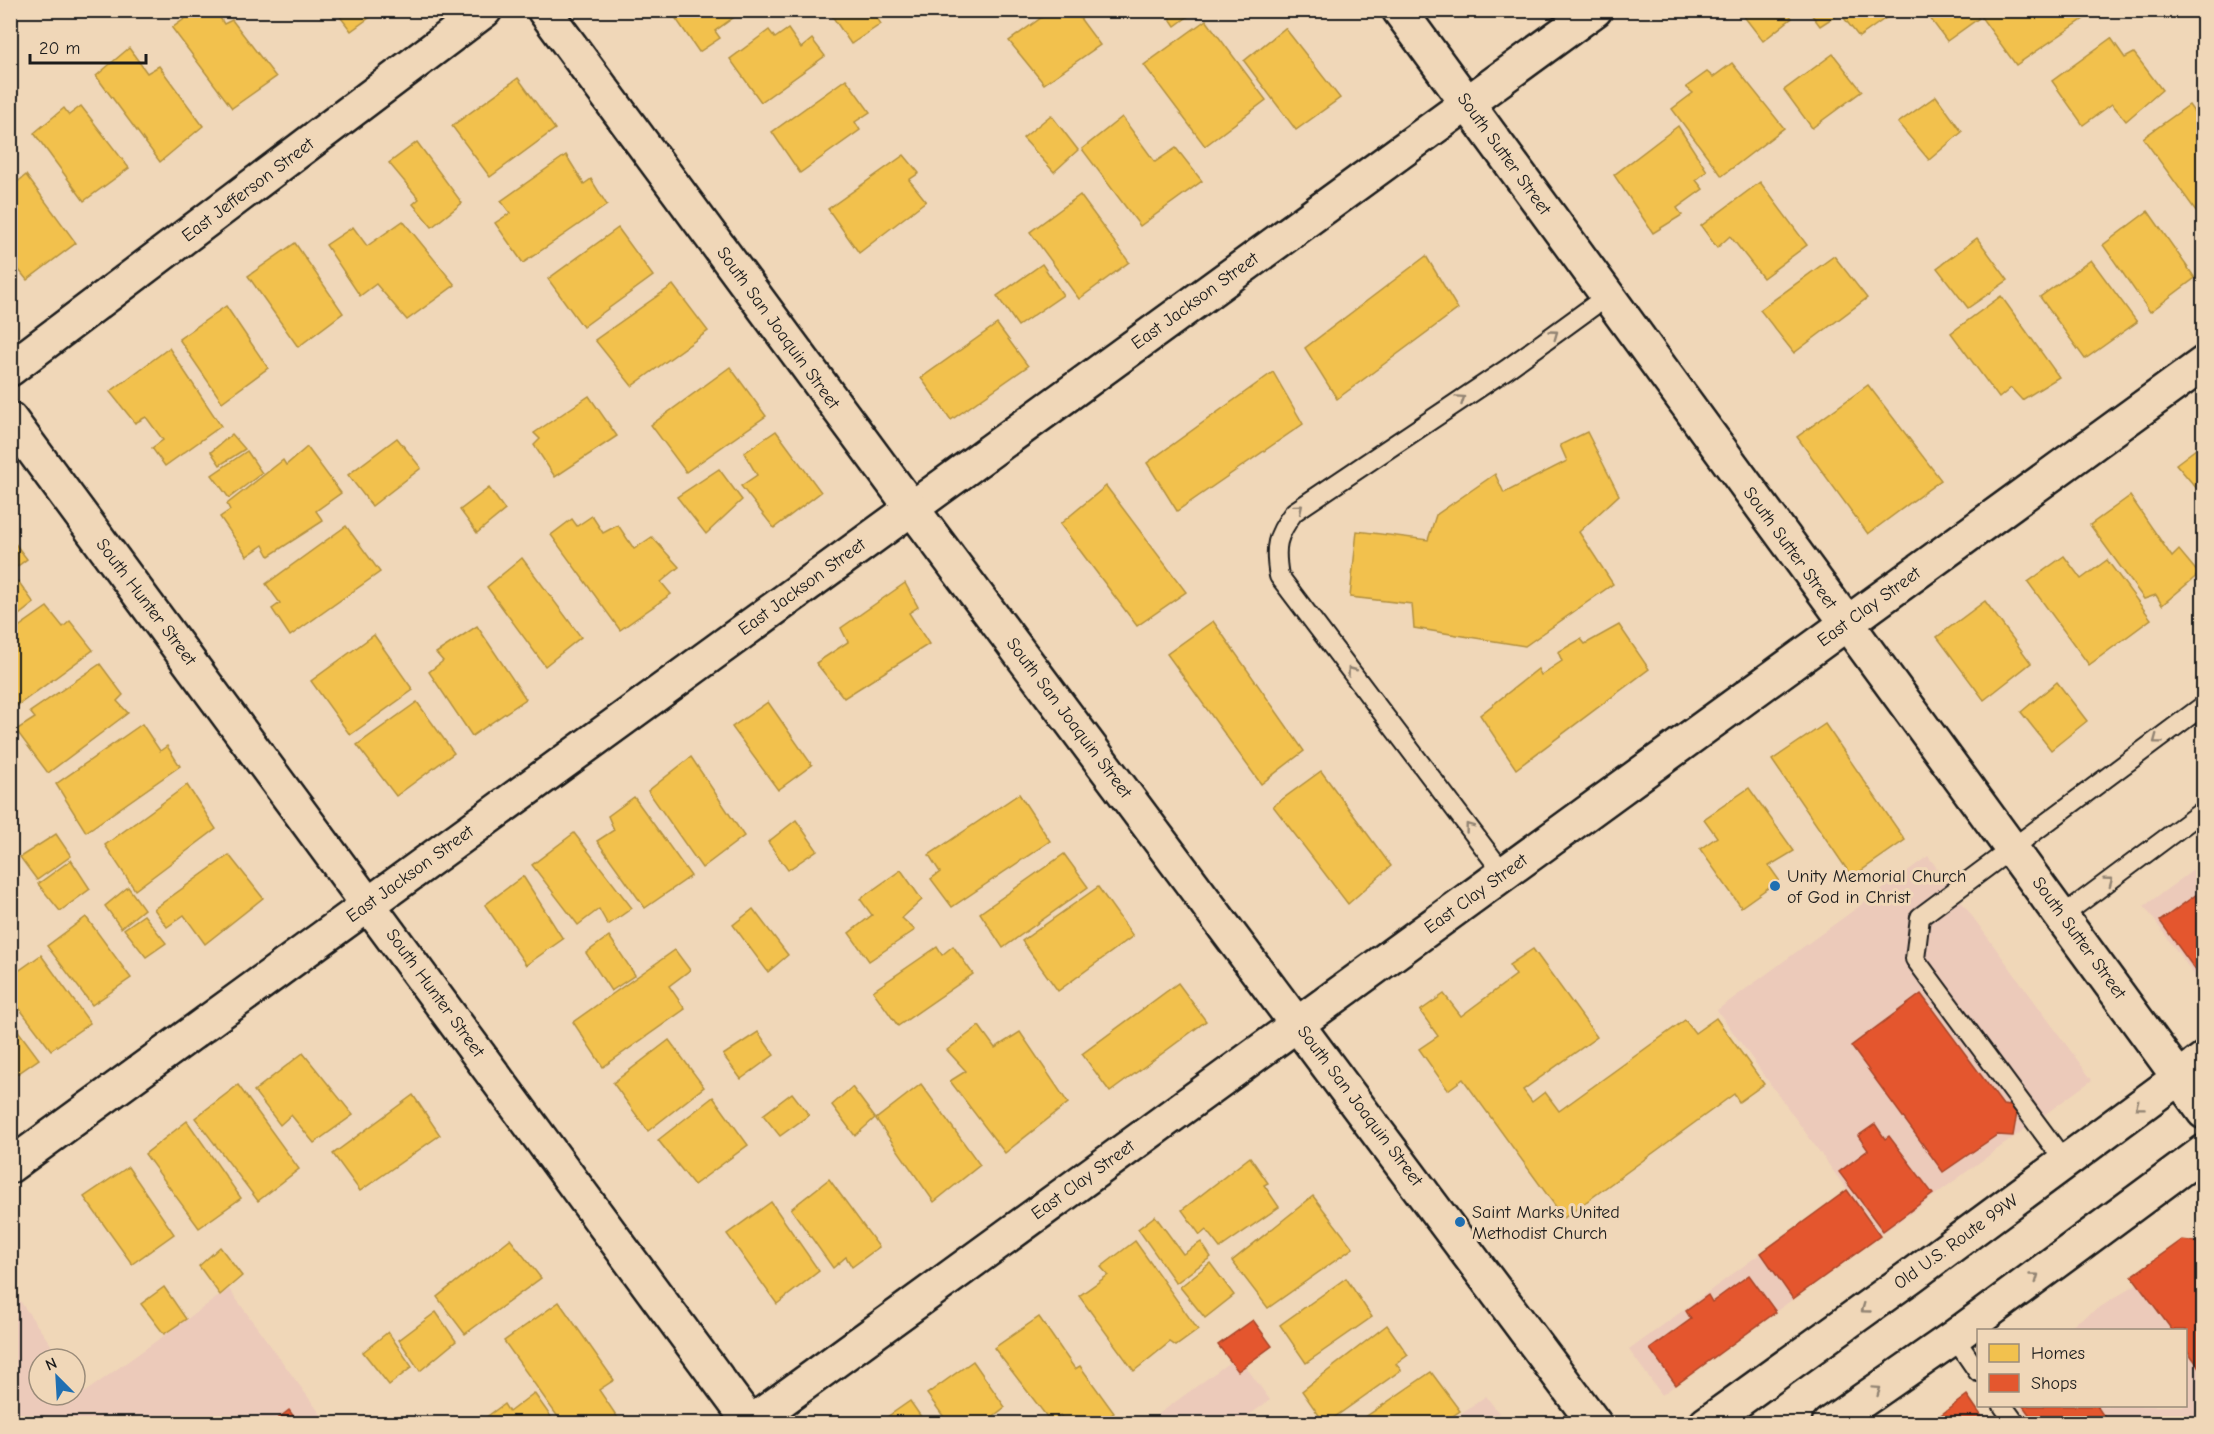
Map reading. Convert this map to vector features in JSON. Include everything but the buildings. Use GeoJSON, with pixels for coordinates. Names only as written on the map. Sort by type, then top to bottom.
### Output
{"type":"FeatureCollection","features":[{"type":"Feature","properties":{"kind":"street","name":"East Jefferson Street"},"geometry":{"type":"LineString","coordinates":[[10,369],[484,10]]}},
{"type":"Feature","properties":{"kind":"street","name":"South San Joaquin Street"},"geometry":{"type":"LineString","coordinates":[[544,10],[911,507],[1299,1023],[1595,1424]]}},
{"type":"Feature","properties":{"kind":"street","name":"South Sutter Street"},"geometry":{"type":"LineString","coordinates":[[1399,10],[1846,624],[2062,916],[2191,1068],[2204,1112]]}},
{"type":"Feature","properties":{"kind":"street","name":"East Jackson Street"},"geometry":{"type":"LineString","coordinates":[[10,1166],[1595,10]]}},
{"type":"Feature","properties":{"kind":"street","name":"East Clay Street"},"geometry":{"type":"LineString","coordinates":[[750,1423],[2204,363]]}},
{"type":"Feature","properties":{"kind":"street","name":"South Hunter Street"},"geometry":{"type":"LineString","coordinates":[[10,419],[370,904],[750,1423]]}},
{"type":"Feature","properties":{"kind":"street","name":"Old U.S. Route 99W"},"geometry":{"type":"LineString","coordinates":[[1706,1424],[2191,1068]]}},
{"type":"Feature","properties":{"kind":"street"},"geometry":{"type":"LineString","coordinates":[[1829,1424],[1954,1337],[2204,1152]]}},
{"type":"Feature","properties":{"kind":"lane"},"geometry":{"type":"LineString","coordinates":[[1504,874],[1279,576],[1275,552],[1281,529],[1301,506],[1507,369],[1607,296]]}},
{"type":"Feature","properties":{"kind":"lane"},"geometry":{"type":"LineString","coordinates":[[2065,1162],[1915,959],[1920,917],[2204,705]]}},
{"type":"Feature","properties":{"kind":"lane"},"geometry":{"type":"LineString","coordinates":[[2062,916],[2204,810]]}},
{"type":"Feature","properties":{"kind":"lane"},"geometry":{"type":"LineString","coordinates":[[1954,1337],[1977,1370]]}},
{"type":"Feature","properties":{"kind":"lane"},"geometry":{"type":"LineString","coordinates":[[2004,1407],[2016,1424]]}},
{"type":"Feature","properties":{"kind":"shaded area"},"geometry":{"type":"Polygon","coordinates":[[[1928,856],[2092,1080],[1662,1395],[1629,1350],[1847,1190],[1717,1010],[1928,856]]]}},
{"type":"Feature","properties":{"kind":"shaded area"},"geometry":{"type":"Polygon","coordinates":[[[2203,863],[2203,987],[2144,906],[2203,863]]]}},
{"type":"Feature","properties":{"kind":"shaded area"},"geometry":{"type":"Polygon","coordinates":[[[2203,1242],[2203,1423],[2032,1423],[2020,1407],[2187,1407],[2187,1329],[2066,1329],[2203,1242]]]}},
{"type":"Feature","properties":{"kind":"shaded area"},"geometry":{"type":"Polygon","coordinates":[[[10,1287],[52,1347],[27,1347],[27,1407],[87,1407],[87,1391],[229,1289],[327,1423],[11,1423],[10,1287]]]}},
{"type":"Feature","properties":{"kind":"shaded area"},"geometry":{"type":"Polygon","coordinates":[[[1238,1356],[1270,1400],[1238,1423],[1145,1424],[1238,1356]]]}},
{"type":"Feature","properties":{"kind":"shaded area"},"geometry":{"type":"Polygon","coordinates":[[[1486,1396],[1506,1423],[1447,1423],[1486,1396]]]}},
{"type":"Feature","properties":{"kind":"place","name":"Unity Memorial Church of God in Christ"},"geometry":{"type":"Point","coordinates":[1775,886]}},
{"type":"Feature","properties":{"kind":"place","name":"Saint Marks United Methodist Church"},"geometry":{"type":"Point","coordinates":[1460,1222]}}]}
